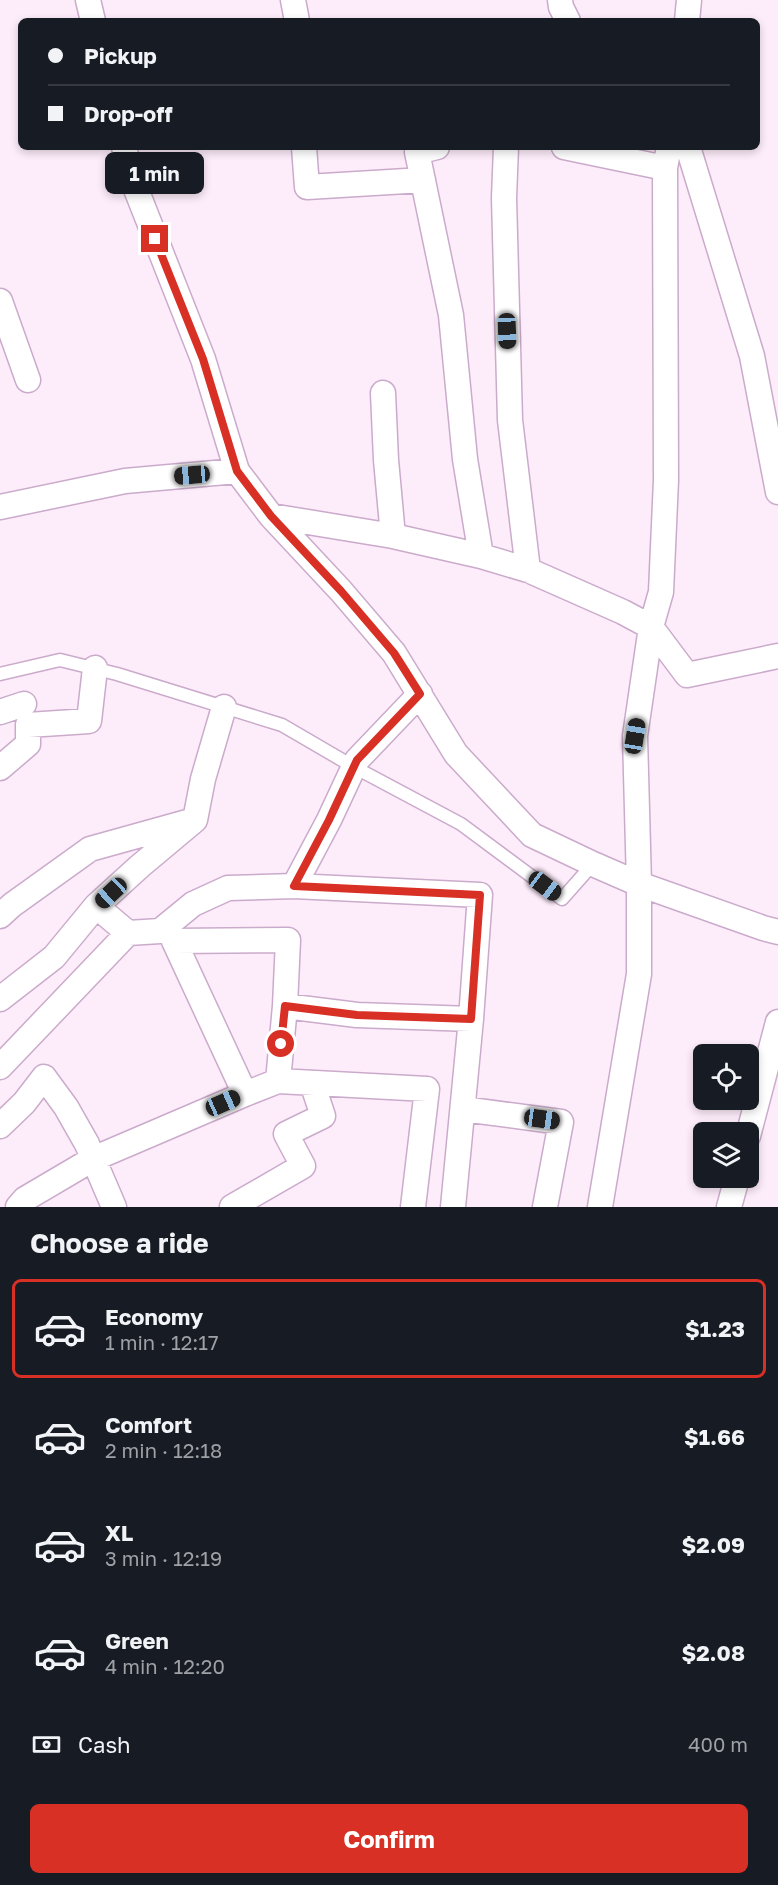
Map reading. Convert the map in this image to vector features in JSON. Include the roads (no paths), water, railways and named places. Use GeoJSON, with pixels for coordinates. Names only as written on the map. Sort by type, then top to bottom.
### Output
{"type":"FeatureCollection","features":[{"type":"Feature","properties":{"kind":"street"},"geometry":{"type":"LineString","coordinates":[[88,0],[92,18]]}},
{"type":"Feature","properties":{"kind":"street"},"geometry":{"type":"LineString","coordinates":[[294,0],[297,18]]}},
{"type":"Feature","properties":{"kind":"street"},"geometry":{"type":"LineString","coordinates":[[560,0],[566,18]]}},
{"type":"Feature","properties":{"kind":"street"},"geometry":{"type":"LineString","coordinates":[[687,18],[689,0]]}},
{"type":"Feature","properties":{"kind":"street"},"geometry":{"type":"LineString","coordinates":[[125,150],[132,179],[203,359],[237,471],[271,516],[341,591],[394,653],[456,754],[532,835],[639,884],[778,932]]}},
{"type":"Feature","properties":{"kind":"street"},"geometry":{"type":"LineString","coordinates":[[304,150],[307,187],[423,180]]}},
{"type":"Feature","properties":{"kind":"street"},"geometry":{"type":"LineString","coordinates":[[425,150],[417,152],[451,315],[465,459],[481,556]]}},
{"type":"Feature","properties":{"kind":"street"},"geometry":{"type":"LineString","coordinates":[[506,150],[504,198],[510,420],[528,570]]}},
{"type":"Feature","properties":{"kind":"street"},"geometry":{"type":"LineString","coordinates":[[595,150],[667,157],[666,480],[661,592],[651,627],[635,736],[639,974],[600,1207]]}},
{"type":"Feature","properties":{"kind":"street"},"geometry":{"type":"LineString","coordinates":[[689,150],[752,356],[778,492]]}},
{"type":"Feature","properties":{"kind":"street"},"geometry":{"type":"LineString","coordinates":[[0,301],[28,380]]}},
{"type":"Feature","properties":{"kind":"street"},"geometry":{"type":"LineString","coordinates":[[384,393],[386,460],[393,536]]}},
{"type":"Feature","properties":{"kind":"street"},"geometry":{"type":"LineString","coordinates":[[0,507],[124,481],[237,471]]}},
{"type":"Feature","properties":{"kind":"street"},"geometry":{"type":"LineString","coordinates":[[271,516],[393,536],[481,556],[528,570],[623,612],[651,627],[687,675],[778,656]]}},
{"type":"Feature","properties":{"kind":"street"},"geometry":{"type":"LineString","coordinates":[[0,768],[28,744],[28,725],[89,721],[94,668]]}},
{"type":"Feature","properties":{"kind":"street"},"geometry":{"type":"LineString","coordinates":[[294,886],[357,760],[420,694]]}},
{"type":"Feature","properties":{"kind":"street"},"geometry":{"type":"LineString","coordinates":[[0,712],[24,704]]}},
{"type":"Feature","properties":{"kind":"street"},"geometry":{"type":"LineString","coordinates":[[0,999],[54,957],[96,906],[195,820],[202,779],[224,707]]}},
{"type":"Feature","properties":{"kind":"street"},"geometry":{"type":"LineString","coordinates":[[0,916],[90,849],[195,820]]}},
{"type":"Feature","properties":{"kind":"street"},"geometry":{"type":"LineString","coordinates":[[0,1067],[128,933],[160,931],[193,904],[228,888],[294,886],[480,895],[453,1207]]}},
{"type":"Feature","properties":{"kind":"street"},"geometry":{"type":"LineString","coordinates":[[96,906],[128,933]]}},
{"type":"Feature","properties":{"kind":"street"},"geometry":{"type":"LineString","coordinates":[[245,1094],[174,941],[288,940],[278,1081]]}},
{"type":"Feature","properties":{"kind":"street"},"geometry":{"type":"LineString","coordinates":[[285,1006],[357,1015],[471,1019]]}},
{"type":"Feature","properties":{"kind":"street"},"geometry":{"type":"LineString","coordinates":[[752,1122],[778,1022]]}},
{"type":"Feature","properties":{"kind":"street"},"geometry":{"type":"LineString","coordinates":[[0,1126],[24,1103],[44,1077],[66,1107],[87,1144],[114,1207]]}},
{"type":"Feature","properties":{"kind":"street"},"geometry":{"type":"LineString","coordinates":[[18,1207],[25,1199],[93,1159],[278,1081],[427,1089],[413,1207]]}},
{"type":"Feature","properties":{"kind":"street"},"geometry":{"type":"LineString","coordinates":[[232,1207],[303,1166],[286,1134],[323,1116],[312,1083]]}},
{"type":"Feature","properties":{"kind":"street"},"geometry":{"type":"LineString","coordinates":[[463,1109],[561,1122],[545,1207]]}},
{"type":"Feature","properties":{"kind":"street"},"geometry":{"type":"LineString","coordinates":[[729,1207],[734,1188]]}},
{"type":"Feature","properties":{"kind":"lane"},"geometry":{"type":"LineString","coordinates":[[0,674],[60,660],[94,668],[282,725],[354,767],[461,824],[562,899],[593,864]]}}]}
